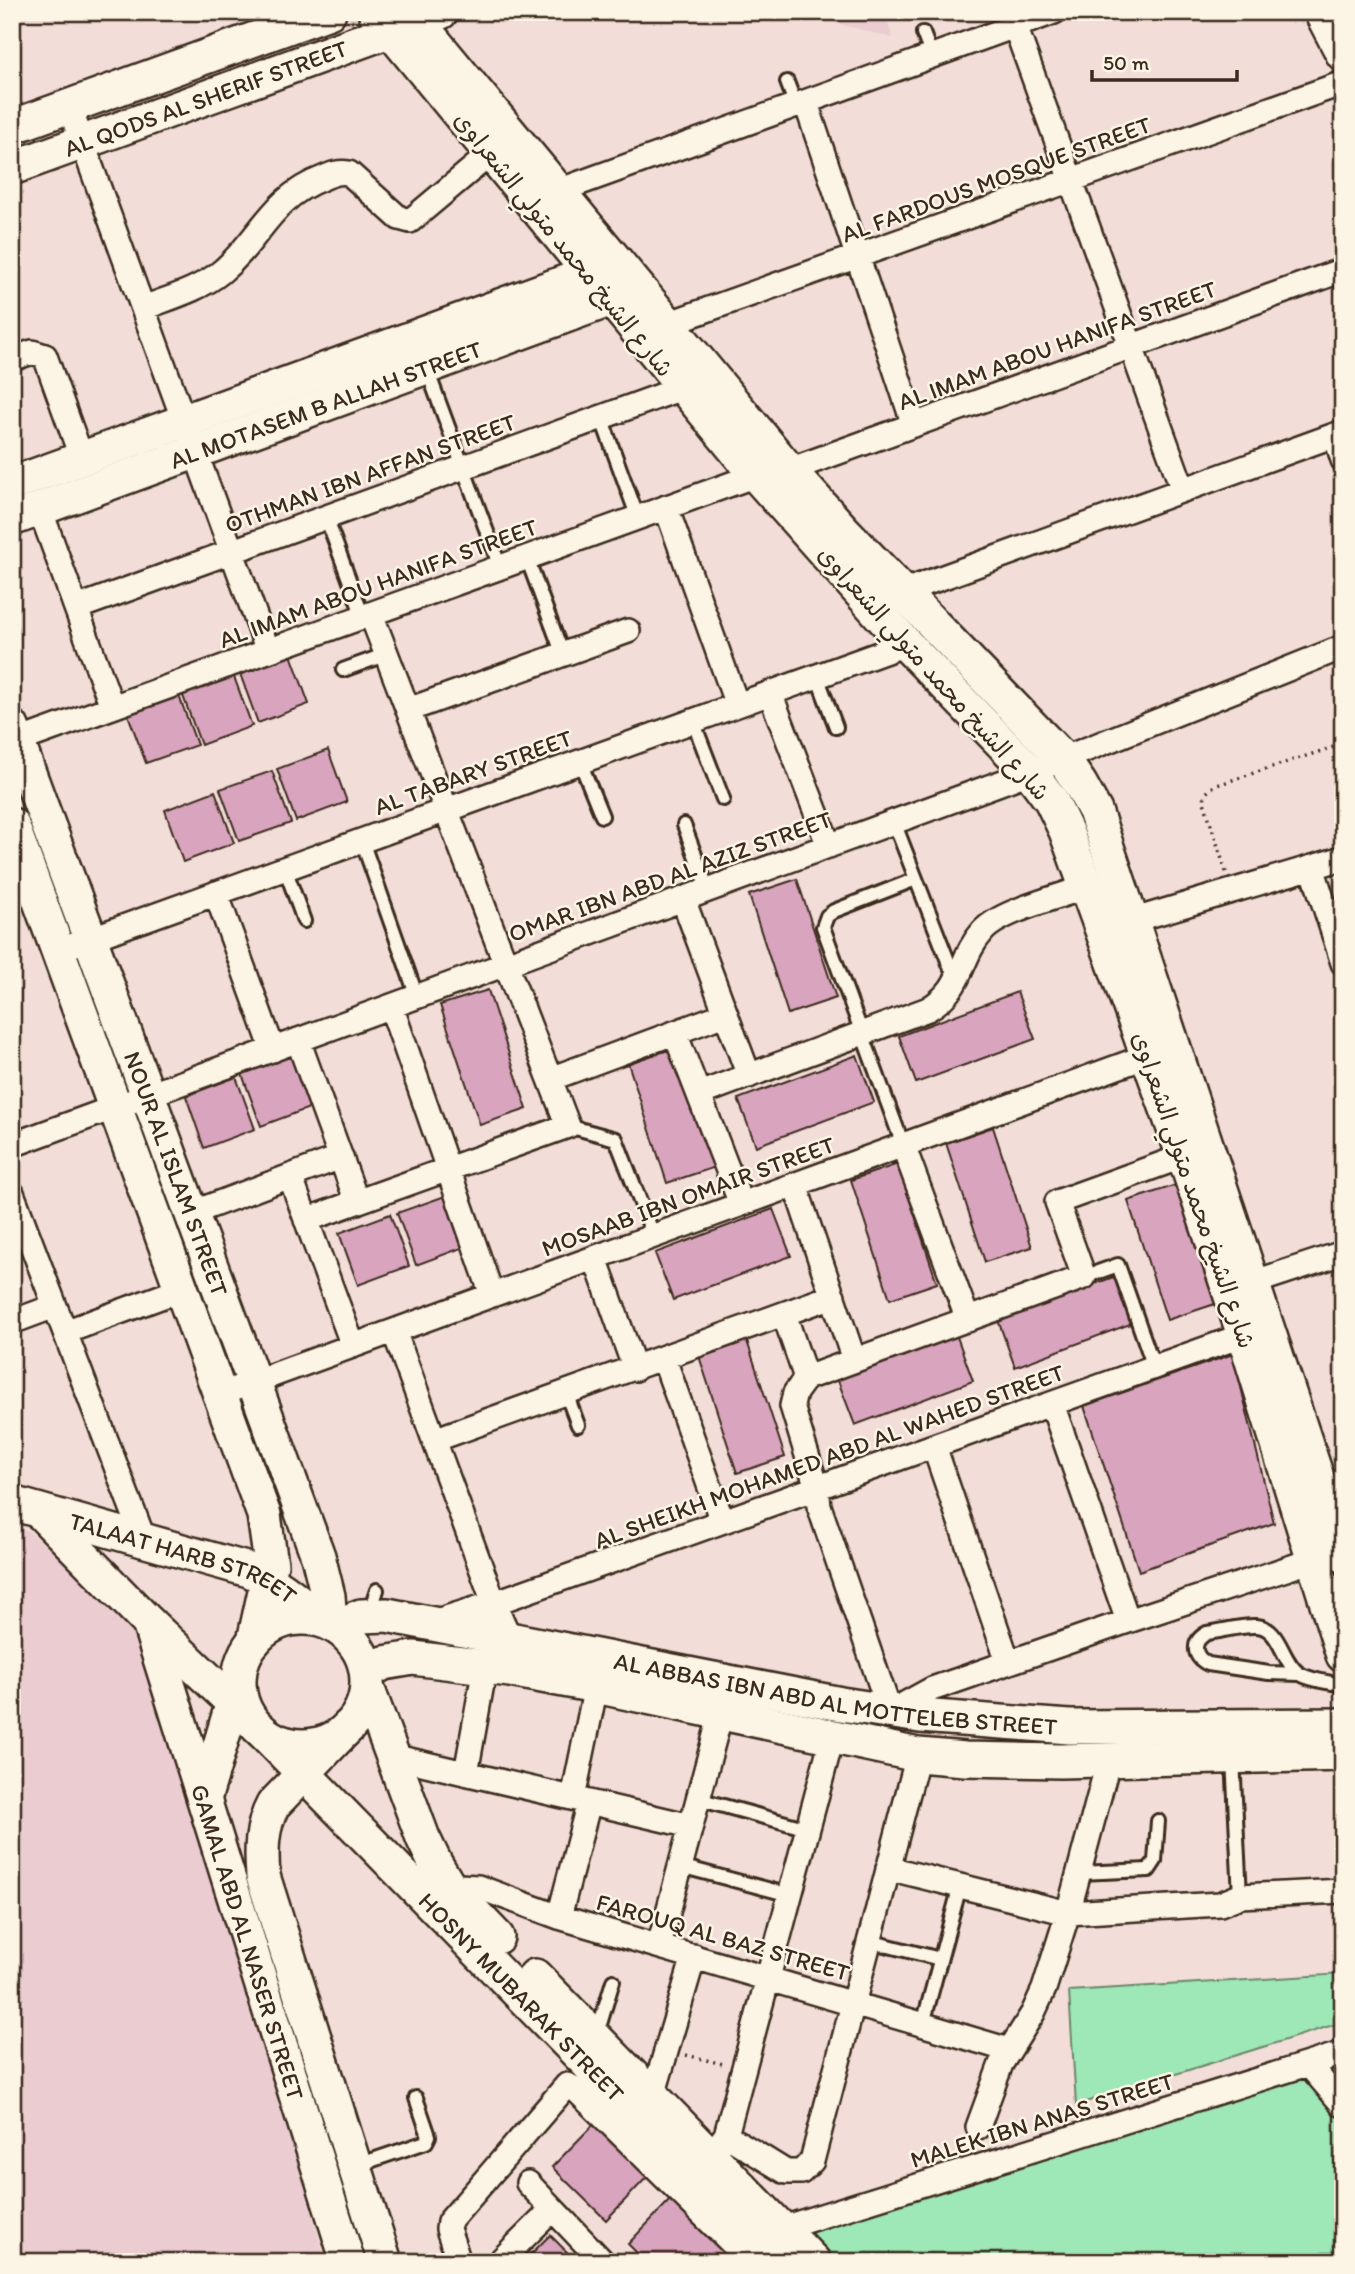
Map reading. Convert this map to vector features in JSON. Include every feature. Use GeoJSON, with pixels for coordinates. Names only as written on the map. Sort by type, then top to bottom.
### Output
{"type":"FeatureCollection","features":[{"type":"Feature","properties":{"kind":"street","name":"AL QODS AL SHERIF STREET"},"geometry":{"type":"LineString","coordinates":[[12,127],[329,12]]}},
{"type":"Feature","properties":{"kind":"street"},"geometry":{"type":"LineString","coordinates":[[558,191],[932,57],[1012,20],[1054,12]]}},
{"type":"Feature","properties":{"kind":"street"},"geometry":{"type":"LineString","coordinates":[[1321,12],[1343,54]]}},
{"type":"Feature","properties":{"kind":"street","name":"AL QODS AL SHERIF STREET"},"geometry":{"type":"LineString","coordinates":[[12,168],[406,18]]}},
{"type":"Feature","properties":{"kind":"street","name":"شارع الشيخ محمد متولي الشعراوى"},"geometry":{"type":"LineString","coordinates":[[406,18],[490,154],[603,268],[624,295],[682,388],[906,644],[1030,772],[1059,815],[1086,887],[1161,1051],[1252,1283],[1328,1558],[1343,1655]]}},
{"type":"Feature","properties":{"kind":"street","name":"شارع الشيخ محمد متولي الشعراوى"},"geometry":{"type":"LineString","coordinates":[[406,18],[537,157],[603,268]]}},
{"type":"Feature","properties":{"kind":"street"},"geometry":{"type":"LineString","coordinates":[[1012,20],[1183,490]]}},
{"type":"Feature","properties":{"kind":"street","name":"AL FARDOUS MOSQUE STREET"},"geometry":{"type":"LineString","coordinates":[[667,324],[1343,83]]}},
{"type":"Feature","properties":{"kind":"street"},"geometry":{"type":"LineString","coordinates":[[801,104],[858,256],[914,425]]}},
{"type":"Feature","properties":{"kind":"street"},"geometry":{"type":"LineString","coordinates":[[69,106],[268,651]]}},
{"type":"Feature","properties":{"kind":"street"},"geometry":{"type":"LineString","coordinates":[[143,308],[201,286],[219,273],[241,253],[282,202],[314,182],[339,172],[349,173],[399,218],[410,221],[490,154]]}},
{"type":"Feature","properties":{"kind":"street","name":"AL MOTASEM B ALLAH STREET"},"geometry":{"type":"LineString","coordinates":[[12,484],[603,268]]}},
{"type":"Feature","properties":{"kind":"street","name":"AL IMAM ABOU HANIFA STREET"},"geometry":{"type":"LineString","coordinates":[[789,470],[1343,270]]}},
{"type":"Feature","properties":{"kind":"street","name":"شارع الشيخ محمد متولي الشعراوى"},"geometry":{"type":"LineString","coordinates":[[624,295],[667,324],[789,470],[901,592],[1063,759],[1080,784],[1095,811],[1131,920],[1184,1156],[1244,1335],[1328,1558]]}},
{"type":"Feature","properties":{"kind":"street","name":"AL MOTASEM B ALLAH STREET"},"geometry":{"type":"LineString","coordinates":[[26,514],[624,295]]}},
{"type":"Feature","properties":{"kind":"street"},"geometry":{"type":"LineString","coordinates":[[12,359],[32,352],[45,356],[82,459]]}},
{"type":"Feature","properties":{"kind":"street","name":"OTHMAN IBN AFFAN STREET"},"geometry":{"type":"LineString","coordinates":[[76,608],[682,388]]}},
{"type":"Feature","properties":{"kind":"street"},"geometry":{"type":"LineString","coordinates":[[901,592],[1339,433],[1343,460]]}},
{"type":"Feature","properties":{"kind":"street","name":"AL IMAM ABOU HANIFA STREET"},"geometry":{"type":"LineString","coordinates":[[15,734],[112,708],[756,475]]}},
{"type":"Feature","properties":{"kind":"street"},"geometry":{"type":"LineString","coordinates":[[666,507],[737,705]]}},
{"type":"Feature","properties":{"kind":"street"},"geometry":{"type":"LineString","coordinates":[[26,514],[76,608],[112,708]]}},
{"type":"Feature","properties":{"kind":"street"},"geometry":{"type":"LineString","coordinates":[[306,1220],[568,1126],[387,654],[367,615]]}},
{"type":"Feature","properties":{"kind":"street"},"geometry":{"type":"LineString","coordinates":[[408,710],[628,631]]}},
{"type":"Feature","properties":{"kind":"street","name":"AL TABARY STREET"},"geometry":{"type":"LineString","coordinates":[[58,951],[906,644]]}},
{"type":"Feature","properties":{"kind":"street","name":"OMAR IBN ABD AL AZIZ STREET"},"geometry":{"type":"LineString","coordinates":[[12,1145],[1030,772],[1343,647]]}},
{"type":"Feature","properties":{"kind":"street"},"geometry":{"type":"LineString","coordinates":[[770,693],[829,846]]}},
{"type":"Feature","properties":{"kind":"street","name":"NOUR AL ISLAM STREET"},"geometry":{"type":"LineString","coordinates":[[15,734],[322,1569],[328,1596],[329,1623]]}},
{"type":"Feature","properties":{"kind":"street","name":"NOUR AL ISLAM STREET"},"geometry":{"type":"LineString","coordinates":[[12,825],[264,1515],[271,1564],[254,1641]]}},
{"type":"Feature","properties":{"kind":"street"},"geometry":{"type":"LineString","coordinates":[[1131,920],[1312,867],[1342,863]]}},
{"type":"Feature","properties":{"kind":"street"},"geometry":{"type":"LineString","coordinates":[[1312,867],[1343,963]]}},
{"type":"Feature","properties":{"kind":"street"},"geometry":{"type":"LineString","coordinates":[[699,1094],[928,1009],[944,998],[957,983],[975,942],[988,926],[1005,916],[1086,887]]}},
{"type":"Feature","properties":{"kind":"street"},"geometry":{"type":"LineString","coordinates":[[216,893],[273,1049]]}},
{"type":"Feature","properties":{"kind":"street"},"geometry":{"type":"LineString","coordinates":[[682,900],[748,1076]]}},
{"type":"Feature","properties":{"kind":"street"},"geometry":{"type":"LineString","coordinates":[[391,1006],[492,1295]]}},
{"type":"Feature","properties":{"kind":"street"},"geometry":{"type":"LineString","coordinates":[[550,1079],[725,1014]]}},
{"type":"Feature","properties":{"kind":"street"},"geometry":{"type":"LineString","coordinates":[[675,1033],[741,1204]]}},
{"type":"Feature","properties":{"kind":"street"},"geometry":{"type":"LineString","coordinates":[[298,1040],[357,1202]]}},
{"type":"Feature","properties":{"kind":"street","name":"MOSAAB IBN OMAIR STREET"},"geometry":{"type":"LineString","coordinates":[[221,1394],[1161,1051]]}},
{"type":"Feature","properties":{"kind":"street"},"geometry":{"type":"LineString","coordinates":[[903,1145],[968,1320]]}},
{"type":"Feature","properties":{"kind":"street"},"geometry":{"type":"LineString","coordinates":[[1184,1156],[1057,1202],[1084,1277],[806,1378],[795,1393],[792,1406],[817,1488],[819,1506],[890,1712],[932,1689],[1008,1662],[1128,1620],[1328,1558]]}},
{"type":"Feature","properties":{"kind":"street"},"geometry":{"type":"LineString","coordinates":[[192,1213],[341,1157]]}},
{"type":"Feature","properties":{"kind":"street"},"geometry":{"type":"LineString","coordinates":[[290,1177],[354,1346]]}},
{"type":"Feature","properties":{"kind":"street"},"geometry":{"type":"LineString","coordinates":[[796,1185],[854,1360]]}},
{"type":"Feature","properties":{"kind":"street"},"geometry":{"type":"LineString","coordinates":[[12,1194],[144,1540]]}},
{"type":"Feature","properties":{"kind":"street"},"geometry":{"type":"LineString","coordinates":[[1252,1283],[1343,1253]]}},
{"type":"Feature","properties":{"kind":"street"},"geometry":{"type":"LineString","coordinates":[[595,1258],[635,1369]]}},
{"type":"Feature","properties":{"kind":"street"},"geometry":{"type":"LineString","coordinates":[[65,1332],[182,1289]]}},
{"type":"Feature","properties":{"kind":"street"},"geometry":{"type":"LineString","coordinates":[[434,1440],[832,1296]]}},
{"type":"Feature","properties":{"kind":"street"},"geometry":{"type":"LineString","coordinates":[[12,1322],[55,1306]]}},
{"type":"Feature","properties":{"kind":"street"},"geometry":{"type":"LineString","coordinates":[[784,1314],[806,1378]]}},
{"type":"Feature","properties":{"kind":"street"},"geometry":{"type":"LineString","coordinates":[[394,1331],[494,1603],[502,1659],[466,1773]]}},
{"type":"Feature","properties":{"kind":"street","name":"AL SHEIKH MOHAMED ABD AL WAHED STREET"},"geometry":{"type":"LineString","coordinates":[[430,1623],[494,1603],[1244,1335]]}},
{"type":"Feature","properties":{"kind":"street"},"geometry":{"type":"LineString","coordinates":[[664,1359],[722,1521]]}},
{"type":"Feature","properties":{"kind":"street"},"geometry":{"type":"LineString","coordinates":[[1052,1404],[1128,1620]]}},
{"type":"Feature","properties":{"kind":"street"},"geometry":{"type":"LineString","coordinates":[[934,1446],[1008,1662]]}},
{"type":"Feature","properties":{"kind":"street","name":"TALAAT HARB STREET"},"geometry":{"type":"LineString","coordinates":[[24,1506],[249,1570],[268,1578],[329,1623]]}},
{"type":"Feature","properties":{"kind":"street","name":"TALAAT HARB STREET"},"geometry":{"type":"LineString","coordinates":[[24,1506],[246,1709]]}},
{"type":"Feature","properties":{"kind":"street","name":"AL ABBAS IBN ABD AL MOTTELEB STREET"},"geometry":{"type":"LineString","coordinates":[[329,1623],[352,1618],[373,1602],[430,1623],[502,1659],[596,1686],[918,1755],[1013,1761],[1343,1754]]}},
{"type":"Feature","properties":{"kind":"street"},"geometry":{"type":"LineString","coordinates":[[205,1796],[246,1709],[246,1654],[264,1631],[291,1619],[329,1623],[357,1646],[367,1680],[364,1702],[348,1727],[328,1741],[304,1746],[281,1742],[246,1709]]}},
{"type":"Feature","properties":{"kind":"street","name":"GAMAL ABD AL NASER STREET"},"geometry":{"type":"LineString","coordinates":[[149,1623],[348,2262]]}},
{"type":"Feature","properties":{"kind":"street","name":"AL ABBAS IBN ABD AL MOTTELEB STREET"},"geometry":{"type":"LineString","coordinates":[[367,1680],[384,1663],[403,1659],[502,1659],[951,1720],[1070,1727],[1343,1725]]}},
{"type":"Feature","properties":{"kind":"street","name":"HOSNY MUBARAK STREET"},"geometry":{"type":"LineString","coordinates":[[367,1680],[391,1756],[423,1838],[436,1891],[782,2262]]}},
{"type":"Feature","properties":{"kind":"street"},"geometry":{"type":"LineString","coordinates":[[559,1917],[581,1800],[596,1686]]}},
{"type":"Feature","properties":{"kind":"street","name":"HOSNY MUBARAK STREET"},"geometry":{"type":"LineString","coordinates":[[246,1709],[303,1773],[596,2038],[653,2096],[718,2144],[763,2242],[814,2262]]}},
{"type":"Feature","properties":{"kind":"street"},"geometry":{"type":"LineString","coordinates":[[659,1946],[721,1713]]}},
{"type":"Feature","properties":{"kind":"street","name":"GAMAL ABD AL NASER STREET"},"geometry":{"type":"LineString","coordinates":[[348,1727],[282,1793],[266,1818],[262,1846],[263,1876],[385,2262]]}},
{"type":"Feature","properties":{"kind":"street"},"geometry":{"type":"LineString","coordinates":[[832,1738],[744,2068],[718,2144],[794,2174],[807,2168],[812,2161],[918,1755]]}},
{"type":"Feature","properties":{"kind":"street"},"geometry":{"type":"LineString","coordinates":[[391,1756],[691,1826]]}},
{"type":"Feature","properties":{"kind":"street"},"geometry":{"type":"LineString","coordinates":[[978,2127],[995,2079],[1044,1989],[1068,1913],[1109,1759]]}},
{"type":"Feature","properties":{"kind":"street"},"geometry":{"type":"LineString","coordinates":[[888,1868],[1068,1913],[1220,1904],[1240,1896],[1343,1891]]}},
{"type":"Feature","properties":{"kind":"street","name":"FAROUQ AL BAZ STREET"},"geometry":{"type":"LineString","coordinates":[[436,1891],[478,1887],[559,1917],[1009,2050]]}},
{"type":"Feature","properties":{"kind":"street"},"geometry":{"type":"LineString","coordinates":[[653,2096],[694,1956]]}},
{"type":"Feature","properties":{"kind":"street","name":"MALEK IBN ANAS STREET"},"geometry":{"type":"LineString","coordinates":[[763,2242],[1343,2053]]}},
{"type":"Feature","properties":{"kind":"street"},"geometry":{"type":"LineString","coordinates":[[1308,2064],[1343,2105]]}},
{"type":"Feature","properties":{"kind":"street"},"geometry":{"type":"LineString","coordinates":[[459,2262],[448,2229],[449,2222],[566,2085],[574,2088],[763,2242]]}},
{"type":"Feature","properties":{"kind":"street"},"geometry":{"type":"LineString","coordinates":[[321,2178],[355,2167]]}},
{"type":"Feature","properties":{"kind":"street"},"geometry":{"type":"LineString","coordinates":[[528,2183],[603,2262]]}},
{"type":"Feature","properties":{"kind":"street"},"geometry":{"type":"LineString","coordinates":[[499,2262],[553,2209]]}},
{"type":"Feature","properties":{"kind":"lane"},"geometry":{"type":"LineString","coordinates":[[923,33],[932,57]]}},
{"type":"Feature","properties":{"kind":"lane"},"geometry":{"type":"LineString","coordinates":[[787,82],[801,104]]}},
{"type":"Feature","properties":{"kind":"lane"},"geometry":{"type":"LineString","coordinates":[[426,367],[500,567]]}},
{"type":"Feature","properties":{"kind":"lane"},"geometry":{"type":"LineString","coordinates":[[601,417],[638,517]]}},
{"type":"Feature","properties":{"kind":"lane"},"geometry":{"type":"LineString","coordinates":[[326,517],[367,615]]}},
{"type":"Feature","properties":{"kind":"lane"},"geometry":{"type":"LineString","coordinates":[[527,558],[563,655]]}},
{"type":"Feature","properties":{"kind":"lane"},"geometry":{"type":"LineString","coordinates":[[343,670],[387,654]]}},
{"type":"Feature","properties":{"kind":"lane"},"geometry":{"type":"LineString","coordinates":[[817,676],[836,727]]}},
{"type":"Feature","properties":{"kind":"lane"},"geometry":{"type":"LineString","coordinates":[[693,721],[723,799]]}},
{"type":"Feature","properties":{"kind":"lane"},"geometry":{"type":"LineString","coordinates":[[580,762],[601,816]]}},
{"type":"Feature","properties":{"kind":"lane"},"geometry":{"type":"LineString","coordinates":[[894,822],[957,983]]}},
{"type":"Feature","properties":{"kind":"lane"},"geometry":{"type":"LineString","coordinates":[[684,825],[708,890]]}},
{"type":"Feature","properties":{"kind":"lane"},"geometry":{"type":"LineString","coordinates":[[362,841],[417,997]]}},
{"type":"Feature","properties":{"kind":"lane"},"geometry":{"type":"LineString","coordinates":[[285,869],[304,921]]}},
{"type":"Feature","properties":{"kind":"lane"},"geometry":{"type":"LineString","coordinates":[[903,1145],[823,932],[825,919],[834,911],[916,879]]}},
{"type":"Feature","properties":{"kind":"lane"},"geometry":{"type":"LineString","coordinates":[[568,1126],[616,1139],[654,1237]]}},
{"type":"Feature","properties":{"kind":"lane"},"geometry":{"type":"LineString","coordinates":[[1084,1277],[1118,1265],[1154,1367]]}},
{"type":"Feature","properties":{"kind":"lane"},"geometry":{"type":"LineString","coordinates":[[566,1393],[578,1425]]}},
{"type":"Feature","properties":{"kind":"lane"},"geometry":{"type":"LineString","coordinates":[[1300,1674],[1284,1656],[1274,1635],[1258,1626],[1207,1633],[1195,1644],[1195,1653],[1200,1660],[1208,1664],[1269,1673],[1300,1674],[1311,1679],[1343,1685]]}},
{"type":"Feature","properties":{"kind":"lane"},"geometry":{"type":"LineString","coordinates":[[1233,1758],[1240,1896]]}},
{"type":"Feature","properties":{"kind":"lane"},"geometry":{"type":"LineString","coordinates":[[698,1799],[808,1829]]}},
{"type":"Feature","properties":{"kind":"lane"},"geometry":{"type":"LineString","coordinates":[[1079,1873],[1149,1870],[1155,1861],[1158,1821]]}},
{"type":"Feature","properties":{"kind":"lane"},"geometry":{"type":"LineString","coordinates":[[680,1866],[790,1895]]}},
{"type":"Feature","properties":{"kind":"lane"},"geometry":{"type":"LineString","coordinates":[[923,2024],[960,1886]]}},
{"type":"Feature","properties":{"kind":"lane"},"geometry":{"type":"LineString","coordinates":[[869,1941],[940,1959]]}},
{"type":"Feature","properties":{"kind":"lane"},"geometry":{"type":"LineString","coordinates":[[596,2038],[613,1981]]}},
{"type":"Feature","properties":{"kind":"lane"},"geometry":{"type":"LineString","coordinates":[[355,2167],[426,2142],[429,2136],[416,2098]]}},
{"type":"Feature","properties":{"kind":"path"},"geometry":{"type":"LineString","coordinates":[[1232,891],[1204,802],[1208,791],[1214,786],[1343,744]]}},
{"type":"Feature","properties":{"kind":"path"},"geometry":{"type":"LineString","coordinates":[[667,2051],[744,2068]]}},
{"type":"Feature","properties":{"kind":"shaded area"},"geometry":{"type":"Polygon","coordinates":[[[793,12],[884,12],[893,38],[793,12]]]}},
{"type":"Feature","properties":{"kind":"shaded area"},"geometry":{"type":"Polygon","coordinates":[[[12,1526],[28,1531],[142,1627],[326,2262],[12,2262],[12,1526]]]}},
{"type":"Feature","properties":{"kind":"green space"},"geometry":{"type":"Polygon","coordinates":[[[1343,1974],[1343,2022],[1076,2105],[1069,1991],[1343,1974]]]}},
{"type":"Feature","properties":{"kind":"green space"},"geometry":{"type":"Polygon","coordinates":[[[1307,2069],[1343,2109],[1343,2262],[815,2262],[781,2228],[1307,2069]]]}},
{"type":"Feature","properties":{"kind":"building"},"geometry":{"type":"Polygon","coordinates":[[[290,652],[309,704],[258,723],[239,671],[290,652]]]}},
{"type":"Feature","properties":{"kind":"building"},"geometry":{"type":"Polygon","coordinates":[[[233,674],[252,726],[201,745],[182,693],[233,674]]]}},
{"type":"Feature","properties":{"kind":"building"},"geometry":{"type":"Polygon","coordinates":[[[178,693],[197,745],[146,763],[127,712],[178,693]]]}},
{"type":"Feature","properties":{"kind":"building"},"geometry":{"type":"Polygon","coordinates":[[[328,750],[347,802],[296,821],[277,769],[328,750]]]}},
{"type":"Feature","properties":{"kind":"building"},"geometry":{"type":"Polygon","coordinates":[[[272,771],[291,823],[239,841],[220,789],[272,771]]]}},
{"type":"Feature","properties":{"kind":"building"},"geometry":{"type":"Polygon","coordinates":[[[215,791],[234,843],[183,862],[165,810],[215,791]]]}},
{"type":"Feature","properties":{"kind":"building"},"geometry":{"type":"Polygon","coordinates":[[[797,879],[836,998],[788,1014],[749,895],[797,879]]]}},
{"type":"Feature","properties":{"kind":"building"},"geometry":{"type":"Polygon","coordinates":[[[488,990],[527,1109],[480,1125],[440,1005],[488,990]]]}},
{"type":"Feature","properties":{"kind":"building"},"geometry":{"type":"Polygon","coordinates":[[[1017,992],[1035,1039],[916,1083],[899,1036],[1017,992]]]}},
{"type":"Feature","properties":{"kind":"building"},"geometry":{"type":"Polygon","coordinates":[[[675,1048],[715,1167],[667,1183],[628,1063],[675,1048]]]}},
{"type":"Feature","properties":{"kind":"building"},"geometry":{"type":"Polygon","coordinates":[[[293,1055],[312,1107],[261,1126],[242,1074],[293,1055]]]}},
{"type":"Feature","properties":{"kind":"building"},"geometry":{"type":"Polygon","coordinates":[[[857,1055],[874,1102],[756,1146],[738,1099],[857,1055]]]}},
{"type":"Feature","properties":{"kind":"building"},"geometry":{"type":"Polygon","coordinates":[[[236,1077],[255,1129],[204,1148],[186,1096],[236,1077]]]}},
{"type":"Feature","properties":{"kind":"building"},"geometry":{"type":"Polygon","coordinates":[[[993,1127],[1032,1247],[985,1262],[946,1143],[993,1127]]]}},
{"type":"Feature","properties":{"kind":"building"},"geometry":{"type":"Polygon","coordinates":[[[898,1164],[937,1283],[890,1299],[851,1180],[898,1164]]]}},
{"type":"Feature","properties":{"kind":"building"},"geometry":{"type":"Polygon","coordinates":[[[1176,1185],[1215,1304],[1167,1320],[1128,1201],[1176,1185]]]}},
{"type":"Feature","properties":{"kind":"building"},"geometry":{"type":"Polygon","coordinates":[[[448,1195],[467,1246],[416,1265],[397,1213],[448,1195]]]}},
{"type":"Feature","properties":{"kind":"building"},"geometry":{"type":"Polygon","coordinates":[[[773,1209],[791,1256],[673,1300],[655,1253],[773,1209]]]}},
{"type":"Feature","properties":{"kind":"building"},"geometry":{"type":"Polygon","coordinates":[[[390,1214],[409,1266],[358,1285],[339,1233],[390,1214]]]}},
{"type":"Feature","properties":{"kind":"building"},"geometry":{"type":"Polygon","coordinates":[[[1116,1276],[1133,1323],[1015,1367],[998,1320],[1116,1276]]]}},
{"type":"Feature","properties":{"kind":"building"},"geometry":{"type":"Polygon","coordinates":[[[956,1334],[973,1381],[855,1425],[837,1378],[956,1334]]]}},
{"type":"Feature","properties":{"kind":"building"},"geometry":{"type":"Polygon","coordinates":[[[746,1338],[785,1457],[737,1473],[698,1353],[746,1338]]]}},
{"type":"Feature","properties":{"kind":"building"},"geometry":{"type":"Polygon","coordinates":[[[1233,1354],[1274,1523],[1139,1571],[1084,1406],[1233,1354]]]}},
{"type":"Feature","properties":{"kind":"building"},"geometry":{"type":"Polygon","coordinates":[[[594,2124],[648,2176],[606,2220],[552,2167],[594,2124]]]}},
{"type":"Feature","properties":{"kind":"building"},"geometry":{"type":"Polygon","coordinates":[[[670,2200],[724,2253],[716,2262],[646,2262],[628,2244],[670,2200]]]}},
{"type":"Feature","properties":{"kind":"building"},"geometry":{"type":"Polygon","coordinates":[[[550,2235],[577,2262],[523,2262],[550,2235]]]}}]}
